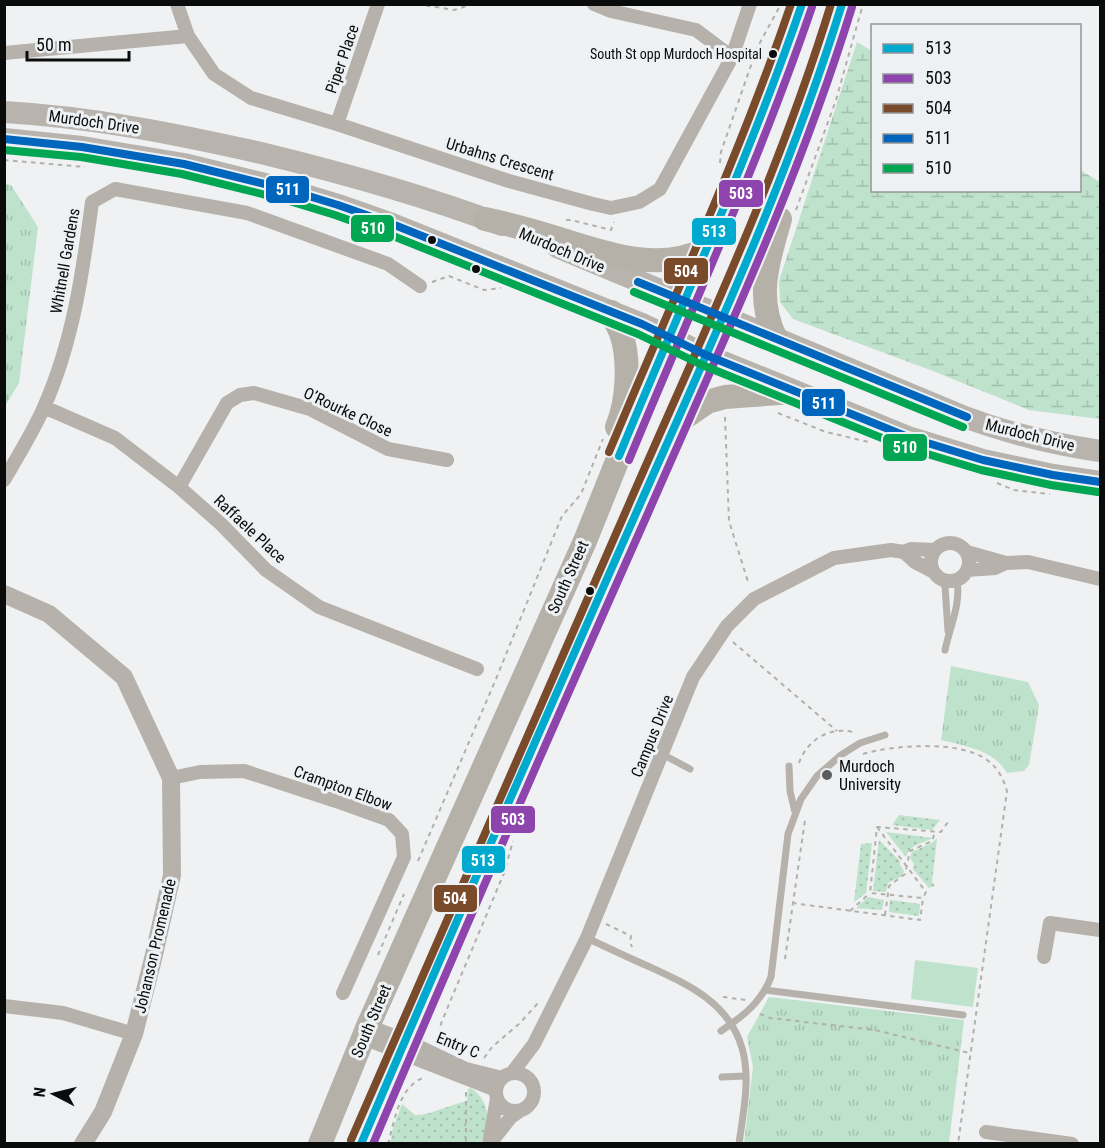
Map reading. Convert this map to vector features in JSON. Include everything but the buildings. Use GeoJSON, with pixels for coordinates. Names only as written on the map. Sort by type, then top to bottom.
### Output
{"type":"FeatureCollection","features":[{"type":"Feature","properties":{"kind":"highway","name":"South Street"},"geometry":{"type":"LineString","coordinates":[[320,1143],[366,1032],[585,541],[668,336],[757,127],[789,44],[801,4]]}},
{"type":"Feature","properties":{"kind":"highway"},"geometry":{"type":"LineString","coordinates":[[776,339],[768,323],[765,268],[842,4]]}},
{"type":"Feature","properties":{"kind":"highway"},"geometry":{"type":"LineString","coordinates":[[361,1143],[724,316],[805,124],[824,67]]}},
{"type":"Feature","properties":{"kind":"highway"},"geometry":{"type":"LineString","coordinates":[[485,219],[527,228],[614,256],[641,261],[667,261],[691,257],[706,249]]}},
{"type":"Feature","properties":{"kind":"highway"},"geometry":{"type":"LineString","coordinates":[[585,541],[595,480],[623,412],[626,392],[625,354],[621,334],[610,312]]}},
{"type":"Feature","properties":{"kind":"highway"},"geometry":{"type":"LineString","coordinates":[[675,424],[706,402],[725,397],[794,392]]}},
{"type":"Feature","properties":{"kind":"main road","name":"Murdoch Drive"},"geometry":{"type":"LineString","coordinates":[[4,112],[104,122],[175,134],[367,180],[413,194],[485,219],[994,428],[1059,445],[1101,451]]}},
{"type":"Feature","properties":{"kind":"main road","name":"Murdoch Drive"},"geometry":{"type":"LineString","coordinates":[[4,140],[82,147],[173,162],[290,190],[392,224],[610,312],[668,336],[706,355],[888,429],[951,451],[1053,475],[1101,482]]}},
{"type":"Feature","properties":{"kind":"street","name":"Urbahns Crescent"},"geometry":{"type":"LineString","coordinates":[[177,4],[188,36],[214,74],[251,98],[337,123],[509,181],[611,208],[639,202],[660,189],[732,57],[750,4]]}},
{"type":"Feature","properties":{"kind":"street","name":"Piper Place"},"geometry":{"type":"LineString","coordinates":[[337,123],[378,4]]}},
{"type":"Feature","properties":{"kind":"street"},"geometry":{"type":"LineString","coordinates":[[594,4],[611,11],[696,30],[732,57]]}},
{"type":"Feature","properties":{"kind":"street"},"geometry":{"type":"LineString","coordinates":[[4,53],[188,36]]}},
{"type":"Feature","properties":{"kind":"street","name":"Whitnell Gardens"},"geometry":{"type":"LineString","coordinates":[[4,480],[44,407],[68,340],[83,269],[93,202],[116,189],[247,213],[388,264],[420,286]]}},
{"type":"Feature","properties":{"kind":"street","name":"O’Rourke Close"},"geometry":{"type":"LineString","coordinates":[[179,487],[221,411],[234,398],[254,393],[310,409],[388,449],[447,460]]}},
{"type":"Feature","properties":{"kind":"street","name":"Raffaele Place"},"geometry":{"type":"LineString","coordinates":[[44,407],[115,438],[179,487],[266,570],[319,607],[477,669]]}},
{"type":"Feature","properties":{"kind":"street"},"geometry":{"type":"LineString","coordinates":[[935,574],[931,563],[935,550],[943,544],[952,543],[967,552],[1006,563],[1028,562],[1101,579]]}},
{"type":"Feature","properties":{"kind":"street","name":"Campus Drive"},"geometry":{"type":"LineString","coordinates":[[490,1143],[502,1085],[534,1044],[587,938],[693,677],[727,626],[754,599],[834,558],[891,550],[904,552],[911,549],[935,550]]}},
{"type":"Feature","properties":{"kind":"street"},"geometry":{"type":"LineString","coordinates":[[904,552],[915,562],[949,581],[962,575],[995,568],[1006,563]]}},
{"type":"Feature","properties":{"kind":"street"},"geometry":{"type":"LineString","coordinates":[[962,575],[969,561],[967,552]]}},
{"type":"Feature","properties":{"kind":"street","name":"Johanson Promenade"},"geometry":{"type":"LineString","coordinates":[[4,594],[49,614],[124,677],[171,778],[172,875],[134,1034],[103,1112],[83,1143]]}},
{"type":"Feature","properties":{"kind":"street","name":"Crampton Elbow"},"geometry":{"type":"LineString","coordinates":[[171,778],[200,772],[244,771],[389,820],[402,834],[404,857],[344,993]]}},
{"type":"Feature","properties":{"kind":"street"},"geometry":{"type":"LineString","coordinates":[[1044,957],[1050,923],[1101,930]]}},
{"type":"Feature","properties":{"kind":"street"},"geometry":{"type":"LineString","coordinates":[[4,1006],[63,1014],[134,1034]]}},
{"type":"Feature","properties":{"kind":"street","name":"Entry C"},"geometry":{"type":"LineString","coordinates":[[366,1032],[435,1060],[466,1069],[469,1082],[502,1085]]}},
{"type":"Feature","properties":{"kind":"street","name":"Campus Drive"},"geometry":{"type":"LineString","coordinates":[[490,1143],[511,1117],[532,1100],[532,1085],[528,1078],[534,1044]]}},
{"type":"Feature","properties":{"kind":"street"},"geometry":{"type":"LineString","coordinates":[[521,1110],[507,1109],[502,1085],[518,1073],[528,1078]]}},
{"type":"Feature","properties":{"kind":"street"},"geometry":{"type":"LineString","coordinates":[[986,1132],[1070,1143]]}},
{"type":"Feature","properties":{"kind":"lane"},"geometry":{"type":"LineString","coordinates":[[935,574],[945,585],[948,637]]}},
{"type":"Feature","properties":{"kind":"lane"},"geometry":{"type":"LineString","coordinates":[[945,650],[956,611],[962,575]]}},
{"type":"Feature","properties":{"kind":"lane"},"geometry":{"type":"LineString","coordinates":[[721,1031],[752,1008],[771,977],[788,834],[804,794],[811,782],[824,769],[860,743],[885,735]]}},
{"type":"Feature","properties":{"kind":"lane"},"geometry":{"type":"LineString","coordinates":[[662,754],[690,769]]}},
{"type":"Feature","properties":{"kind":"lane"},"geometry":{"type":"LineString","coordinates":[[789,766],[790,792],[795,812]]}},
{"type":"Feature","properties":{"kind":"lane"},"geometry":{"type":"LineString","coordinates":[[587,938],[684,983],[718,1007],[732,1024],[742,1048],[745,1076],[739,1143]]}},
{"type":"Feature","properties":{"kind":"lane"},"geometry":{"type":"LineString","coordinates":[[765,990],[963,1015]]}},
{"type":"Feature","properties":{"kind":"lane"},"geometry":{"type":"LineString","coordinates":[[722,1077],[745,1076]]}},
{"type":"Feature","properties":{"kind":"path"},"geometry":{"type":"LineString","coordinates":[[417,4],[454,10],[473,4]]}},
{"type":"Feature","properties":{"kind":"path"},"geometry":{"type":"LineString","coordinates":[[720,171],[721,152],[756,48],[781,4]]}},
{"type":"Feature","properties":{"kind":"path"},"geometry":{"type":"LineString","coordinates":[[795,210],[836,100],[863,4]]}},
{"type":"Feature","properties":{"kind":"path"},"geometry":{"type":"LineString","coordinates":[[561,221],[571,220],[611,230],[614,221],[611,208]]}},
{"type":"Feature","properties":{"kind":"path"},"geometry":{"type":"LineString","coordinates":[[420,286],[449,276],[484,290],[502,288]]}},
{"type":"Feature","properties":{"kind":"path"},"geometry":{"type":"LineString","coordinates":[[725,408],[729,521],[754,599]]}},
{"type":"Feature","properties":{"kind":"path"},"geometry":{"type":"LineString","coordinates":[[418,862],[562,516],[581,494],[605,432]]}},
{"type":"Feature","properties":{"kind":"path"},"geometry":{"type":"LineString","coordinates":[[729,638],[837,731]]}},
{"type":"Feature","properties":{"kind":"path"},"geometry":{"type":"LineString","coordinates":[[799,764],[802,755],[814,741],[837,731],[853,732],[869,740],[877,750]]}},
{"type":"Feature","properties":{"kind":"path"},"geometry":{"type":"LineString","coordinates":[[843,768],[863,754],[877,750],[943,746],[986,759],[1002,775],[1007,791],[957,1143]]}},
{"type":"Feature","properties":{"kind":"path"},"geometry":{"type":"LineString","coordinates":[[785,959],[806,814],[813,800],[804,794]]}},
{"type":"Feature","properties":{"kind":"path"},"geometry":{"type":"LineString","coordinates":[[877,827],[941,832],[948,822]]}},
{"type":"Feature","properties":{"kind":"path"},"geometry":{"type":"LineString","coordinates":[[792,903],[920,920],[926,892],[877,827]]}},
{"type":"Feature","properties":{"kind":"path"},"geometry":{"type":"LineString","coordinates":[[850,911],[870,893],[877,827]]}},
{"type":"Feature","properties":{"kind":"path"},"geometry":{"type":"LineString","coordinates":[[885,915],[889,886],[904,876],[910,851],[932,841],[935,832]]}},
{"type":"Feature","properties":{"kind":"path"},"geometry":{"type":"LineString","coordinates":[[388,1143],[395,1116],[408,1087],[428,1076],[435,1060],[442,1043],[439,1030],[442,1021],[504,873],[514,839]]}},
{"type":"Feature","properties":{"kind":"path"},"geometry":{"type":"LineString","coordinates":[[870,893],[923,898]]}},
{"type":"Feature","properties":{"kind":"path"},"geometry":{"type":"LineString","coordinates":[[376,960],[404,894]]}},
{"type":"Feature","properties":{"kind":"path"},"geometry":{"type":"LineString","coordinates":[[595,920],[631,936],[631,947],[636,951]]}},
{"type":"Feature","properties":{"kind":"path"},"geometry":{"type":"LineString","coordinates":[[718,995],[734,999],[744,998],[752,1008],[770,1018],[875,1030],[969,1053]]}},
{"type":"Feature","properties":{"kind":"path"},"geometry":{"type":"LineString","coordinates":[[466,1143],[469,1082],[487,1052],[520,1023],[543,997]]}},
{"type":"Feature","properties":{"kind":"green space"},"geometry":{"type":"Polygon","coordinates":[[[857,42],[871,50],[871,192],[1081,192],[1081,171],[1100,182],[1100,419],[1029,410],[933,371],[793,319],[780,302],[779,281],[857,42]]]}},
{"type":"Feature","properties":{"kind":"green space"},"geometry":{"type":"Polygon","coordinates":[[[5,184],[11,185],[38,227],[19,383],[5,406],[5,184]]]}},
{"type":"Feature","properties":{"kind":"green space"},"geometry":{"type":"Polygon","coordinates":[[[951,666],[1028,682],[1039,705],[1029,765],[1024,771],[1007,773],[995,759],[987,754],[941,740],[951,666]]]}},
{"type":"Feature","properties":{"kind":"green space"},"geometry":{"type":"Polygon","coordinates":[[[899,815],[940,820],[932,830],[892,825],[899,815]]]}},
{"type":"Feature","properties":{"kind":"green space"},"geometry":{"type":"Polygon","coordinates":[[[886,832],[933,838],[910,849],[906,857],[886,832]]]}},
{"type":"Feature","properties":{"kind":"green space"},"geometry":{"type":"Polygon","coordinates":[[[936,839],[932,882],[935,886],[929,888],[913,869],[914,864],[910,858],[912,852],[936,839]]]}},
{"type":"Feature","properties":{"kind":"green space"},"geometry":{"type":"Polygon","coordinates":[[[879,840],[900,861],[904,871],[902,876],[888,883],[886,892],[873,891],[879,840]]]}},
{"type":"Feature","properties":{"kind":"green space"},"geometry":{"type":"Polygon","coordinates":[[[872,843],[866,893],[854,902],[861,844],[872,843]]]}},
{"type":"Feature","properties":{"kind":"green space"},"geometry":{"type":"Polygon","coordinates":[[[868,897],[884,900],[882,910],[856,908],[868,897]]]}},
{"type":"Feature","properties":{"kind":"green space"},"geometry":{"type":"Polygon","coordinates":[[[890,900],[920,904],[919,916],[889,912],[890,900]]]}},
{"type":"Feature","properties":{"kind":"green space"},"geometry":{"type":"Polygon","coordinates":[[[915,960],[978,968],[973,1007],[911,999],[915,960]]]}},
{"type":"Feature","properties":{"kind":"green space"},"geometry":{"type":"Polygon","coordinates":[[[769,997],[964,1020],[949,1143],[744,1143],[753,1067],[747,1037],[769,997]]]}},
{"type":"Feature","properties":{"kind":"green space"},"geometry":{"type":"Polygon","coordinates":[[[471,1088],[482,1100],[487,1113],[486,1128],[481,1143],[390,1144],[402,1104],[415,1115],[427,1114],[467,1101],[468,1089],[471,1088]]]}},
{"type":"Feature","properties":{"kind":"transit line","name":"504"},"geometry":{"type":"LineString","coordinates":[[609,452],[727,174],[791,4]]}},
{"type":"Feature","properties":{"kind":"transit line","name":"513"},"geometry":{"type":"LineString","coordinates":[[619,456],[737,175],[802,4]]}},
{"type":"Feature","properties":{"kind":"transit line","name":"504"},"geometry":{"type":"LineString","coordinates":[[351,1140],[737,257],[787,132],[831,4]]}},
{"type":"Feature","properties":{"kind":"transit line","name":"513"},"geometry":{"type":"LineString","coordinates":[[361,1144],[747,260],[798,134],[842,4]]}},
{"type":"Feature","properties":{"kind":"transit line","name":"503"},"geometry":{"type":"LineString","coordinates":[[629,460],[747,179],[812,7]]}},
{"type":"Feature","properties":{"kind":"transit line","name":"503"},"geometry":{"type":"LineString","coordinates":[[373,1144],[509,827],[757,263],[808,136],[852,7]]}},
{"type":"Feature","properties":{"kind":"transit line","name":"511"},"geometry":{"type":"LineString","coordinates":[[4,139],[82,147],[184,164],[289,190],[338,205],[392,224],[642,324],[706,355],[908,437],[983,460],[1053,475],[1100,482]]}},
{"type":"Feature","properties":{"kind":"transit line","name":"510"},"geometry":{"type":"LineString","coordinates":[[4,150],[81,157],[182,174],[286,200],[335,215],[638,334],[702,365],[904,447],[981,470],[1051,485],[1098,492]]}},
{"type":"Feature","properties":{"kind":"transit line","name":"511"},"geometry":{"type":"LineString","coordinates":[[638,282],[967,417]]}},
{"type":"Feature","properties":{"kind":"transit line","name":"510"},"geometry":{"type":"LineString","coordinates":[[634,292],[963,427]]}},
{"type":"Feature","properties":{"kind":"place","name":"South St opp Murdoch Hospital"},"geometry":{"type":"Point","coordinates":[773,54]}},
{"type":"Feature","properties":{"kind":"place","name":"Murdoch University"},"geometry":{"type":"Point","coordinates":[827,775]}}]}
